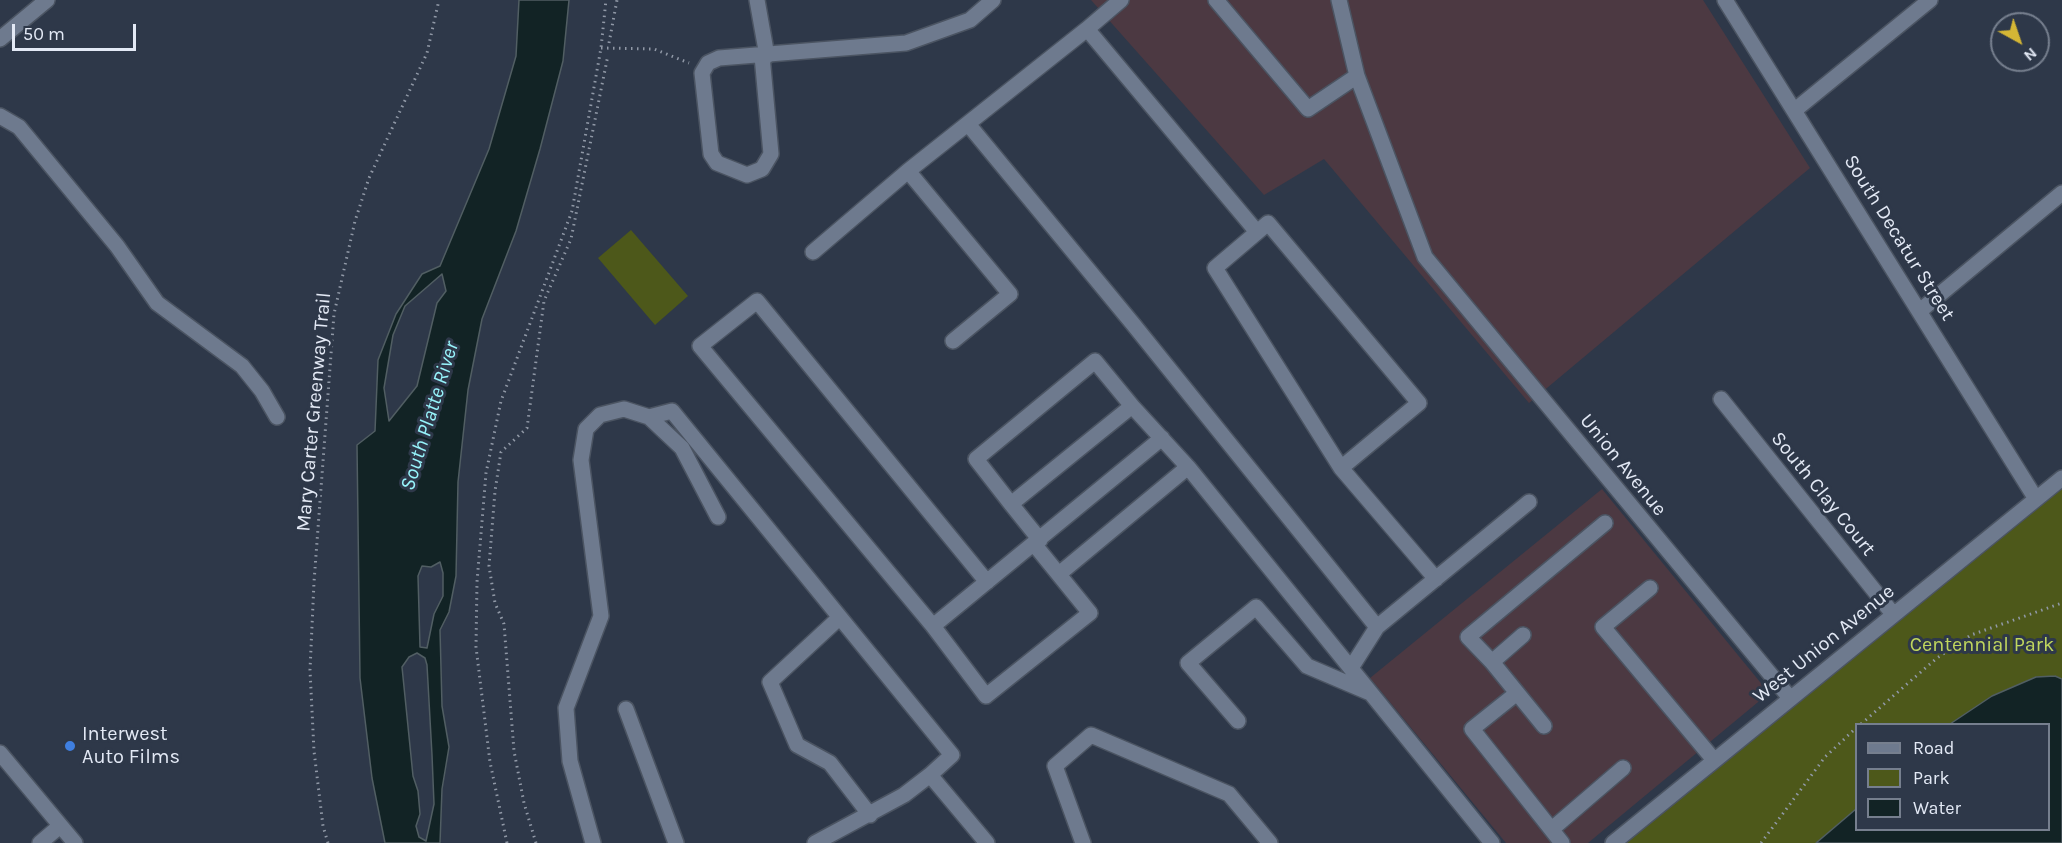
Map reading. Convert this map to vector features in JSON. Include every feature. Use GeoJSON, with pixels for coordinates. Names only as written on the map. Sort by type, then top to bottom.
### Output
{"type":"FeatureCollection","features":[{"type":"Feature","properties":{"kind":"street"},"geometry":{"type":"LineString","coordinates":[[0,39],[47,0]]}},
{"type":"Feature","properties":{"kind":"street"},"geometry":{"type":"LineString","coordinates":[[757,0],[764,56],[771,154],[762,169],[747,175],[717,163],[711,154],[702,73],[708,63],[719,58],[764,56],[906,43],[970,20],[993,0]]}},
{"type":"Feature","properties":{"kind":"street"},"geometry":{"type":"LineString","coordinates":[[813,252],[908,171],[1121,0]]}},
{"type":"Feature","properties":{"kind":"street"},"geometry":{"type":"LineString","coordinates":[[1216,0],[1308,109],[1357,76]]}},
{"type":"Feature","properties":{"kind":"street","name":"Union Avenue"},"geometry":{"type":"LineString","coordinates":[[1339,0],[1357,76],[1425,257],[1790,698]]}},
{"type":"Feature","properties":{"kind":"street","name":"South Decatur Street"},"geometry":{"type":"LineString","coordinates":[[1725,0],[1921,310],[2036,498]]}},
{"type":"Feature","properties":{"kind":"street"},"geometry":{"type":"LineString","coordinates":[[1795,110],[1930,0]]}},
{"type":"Feature","properties":{"kind":"street"},"geometry":{"type":"LineString","coordinates":[[1087,29],[1257,232]]}},
{"type":"Feature","properties":{"kind":"street"},"geometry":{"type":"LineString","coordinates":[[0,116],[19,127],[117,246],[157,303],[242,366],[262,391],[277,417]]}},
{"type":"Feature","properties":{"kind":"street"},"geometry":{"type":"LineString","coordinates":[[968,124],[1134,324],[1377,627]]}},
{"type":"Feature","properties":{"kind":"street"},"geometry":{"type":"LineString","coordinates":[[908,171],[1010,294],[953,341]]}},
{"type":"Feature","properties":{"kind":"street"},"geometry":{"type":"LineString","coordinates":[[1921,310],[2062,193]]}},
{"type":"Feature","properties":{"kind":"street"},"geometry":{"type":"LineString","coordinates":[[1341,468],[1419,403],[1268,223],[1215,268],[1341,468],[1436,579]]}},
{"type":"Feature","properties":{"kind":"street"},"geometry":{"type":"LineString","coordinates":[[987,582],[757,301],[700,346],[933,626],[986,696],[1090,613],[1059,574],[1011,504],[975,459],[1095,361],[1132,406],[1188,467],[1492,843]]}},
{"type":"Feature","properties":{"kind":"street","name":"South Clay Court"},"geometry":{"type":"LineString","coordinates":[[1721,399],[1893,614]]}},
{"type":"Feature","properties":{"kind":"street"},"geometry":{"type":"LineString","coordinates":[[1011,504],[1132,406]]}},
{"type":"Feature","properties":{"kind":"street"},"geometry":{"type":"LineString","coordinates":[[594,843],[570,761],[566,708],[601,616],[581,460],[586,429],[600,416],[624,409],[648,417],[682,448],[718,517]]}},
{"type":"Feature","properties":{"kind":"street"},"geometry":{"type":"LineString","coordinates":[[648,417],[672,411],[952,755],[904,795],[814,843]]}},
{"type":"Feature","properties":{"kind":"street"},"geometry":{"type":"LineString","coordinates":[[933,626],[1162,438]]}},
{"type":"Feature","properties":{"kind":"street"},"geometry":{"type":"LineString","coordinates":[[1059,574],[1188,467]]}},
{"type":"Feature","properties":{"kind":"street","name":"West Union Avenue"},"geometry":{"type":"LineString","coordinates":[[1613,843],[2062,478]]}},
{"type":"Feature","properties":{"kind":"street"},"geometry":{"type":"LineString","coordinates":[[1351,668],[1377,627],[1529,502]]}},
{"type":"Feature","properties":{"kind":"street"},"geometry":{"type":"LineString","coordinates":[[1544,726],[1468,636],[1605,523]]}},
{"type":"Feature","properties":{"kind":"street"},"geometry":{"type":"LineString","coordinates":[[1650,588],[1604,627],[1714,760]]}},
{"type":"Feature","properties":{"kind":"street"},"geometry":{"type":"LineString","coordinates":[[1238,721],[1188,663],[1257,607],[1307,666],[1371,693]]}},
{"type":"Feature","properties":{"kind":"street"},"geometry":{"type":"LineString","coordinates":[[839,618],[770,682],[797,745],[830,763],[870,815]]}},
{"type":"Feature","properties":{"kind":"street"},"geometry":{"type":"LineString","coordinates":[[1491,662],[1523,635]]}},
{"type":"Feature","properties":{"kind":"street"},"geometry":{"type":"LineString","coordinates":[[1517,693],[1472,729],[1562,843]]}},
{"type":"Feature","properties":{"kind":"street"},"geometry":{"type":"LineString","coordinates":[[626,709],[676,843]]}},
{"type":"Feature","properties":{"kind":"street"},"geometry":{"type":"LineString","coordinates":[[1083,843],[1055,766],[1091,735],[1229,794],[1270,843]]}},
{"type":"Feature","properties":{"kind":"street"},"geometry":{"type":"LineString","coordinates":[[0,753],[75,843]]}},
{"type":"Feature","properties":{"kind":"street"},"geometry":{"type":"LineString","coordinates":[[1552,830],[1623,768]]}},
{"type":"Feature","properties":{"kind":"street"},"geometry":{"type":"LineString","coordinates":[[930,775],[987,843]]}},
{"type":"Feature","properties":{"kind":"street"},"geometry":{"type":"LineString","coordinates":[[40,843],[60,826]]}},
{"type":"Feature","properties":{"kind":"path","name":"Mary Carter Greenway Trail"},"geometry":{"type":"LineString","coordinates":[[328,843],[323,826],[314,751],[310,670],[314,582],[334,314],[355,221],[369,178],[427,53],[439,0]]}},
{"type":"Feature","properties":{"kind":"path"},"geometry":{"type":"LineString","coordinates":[[507,843],[490,762],[476,647],[477,582],[486,473],[501,401],[572,211],[601,48],[606,0]]}},
{"type":"Feature","properties":{"kind":"path"},"geometry":{"type":"LineString","coordinates":[[609,43],[617,0]]}},
{"type":"Feature","properties":{"kind":"path"},"geometry":{"type":"LineString","coordinates":[[601,48],[654,49],[686,61],[702,73]]}},
{"type":"Feature","properties":{"kind":"path"},"geometry":{"type":"LineString","coordinates":[[536,843],[524,803],[514,751],[505,631],[495,603],[489,566],[495,491],[501,453],[527,428],[544,301],[574,228],[608,55]]}},
{"type":"Feature","properties":{"kind":"path"},"geometry":{"type":"LineString","coordinates":[[1862,723],[1937,658],[1971,635],[2062,603]]}},
{"type":"Feature","properties":{"kind":"path"},"geometry":{"type":"LineString","coordinates":[[1761,843],[1825,756],[1855,730]]}},
{"type":"Feature","properties":{"kind":"shaded area"},"geometry":{"type":"Polygon","coordinates":[[[1091,0],[1703,0],[1810,168],[1529,403],[1324,159],[1264,195],[1091,0]]]}},
{"type":"Feature","properties":{"kind":"shaded area"},"geometry":{"type":"Polygon","coordinates":[[[1602,489],[1769,693],[1588,843],[1506,843],[1370,678],[1602,489]]]}},
{"type":"Feature","properties":{"kind":"green space"},"geometry":{"type":"Polygon","coordinates":[[[631,230],[688,296],[655,325],[598,258],[631,230]]]}},
{"type":"Feature","properties":{"kind":"green space","name":"Centennial Park"},"geometry":{"type":"Polygon","coordinates":[[[2062,478],[2062,843],[1613,843],[2062,478]]]}},
{"type":"Feature","properties":{"kind":"water","name":"South Platte River"},"geometry":{"type":"Polygon","coordinates":[[[519,0],[569,0],[563,61],[516,231],[482,319],[468,390],[458,482],[456,576],[449,612],[440,630],[442,706],[449,747],[442,789],[440,843],[385,843],[372,778],[360,678],[357,445],[375,431],[378,360],[396,314],[422,274],[440,266],[489,149],[516,56],[519,0]],[[442,274],[405,306],[393,335],[384,388],[389,421],[417,386],[437,303],[446,291],[442,274]],[[440,562],[431,567],[422,566],[418,576],[420,647],[427,648],[434,614],[443,596],[443,573],[440,562]],[[417,653],[409,657],[402,667],[413,776],[418,791],[420,814],[416,826],[419,837],[426,841],[434,804],[427,665],[425,658],[417,653]]]}},
{"type":"Feature","properties":{"kind":"water"},"geometry":{"type":"Polygon","coordinates":[[[2055,676],[2062,679],[2062,843],[1816,843],[1855,810],[1855,831],[2050,831],[2050,723],[1952,723],[1992,696],[2036,677],[2055,676]]]}},
{"type":"Feature","properties":{"kind":"place","name":"Interwest Auto Films"},"geometry":{"type":"Point","coordinates":[70,746]}}]}
